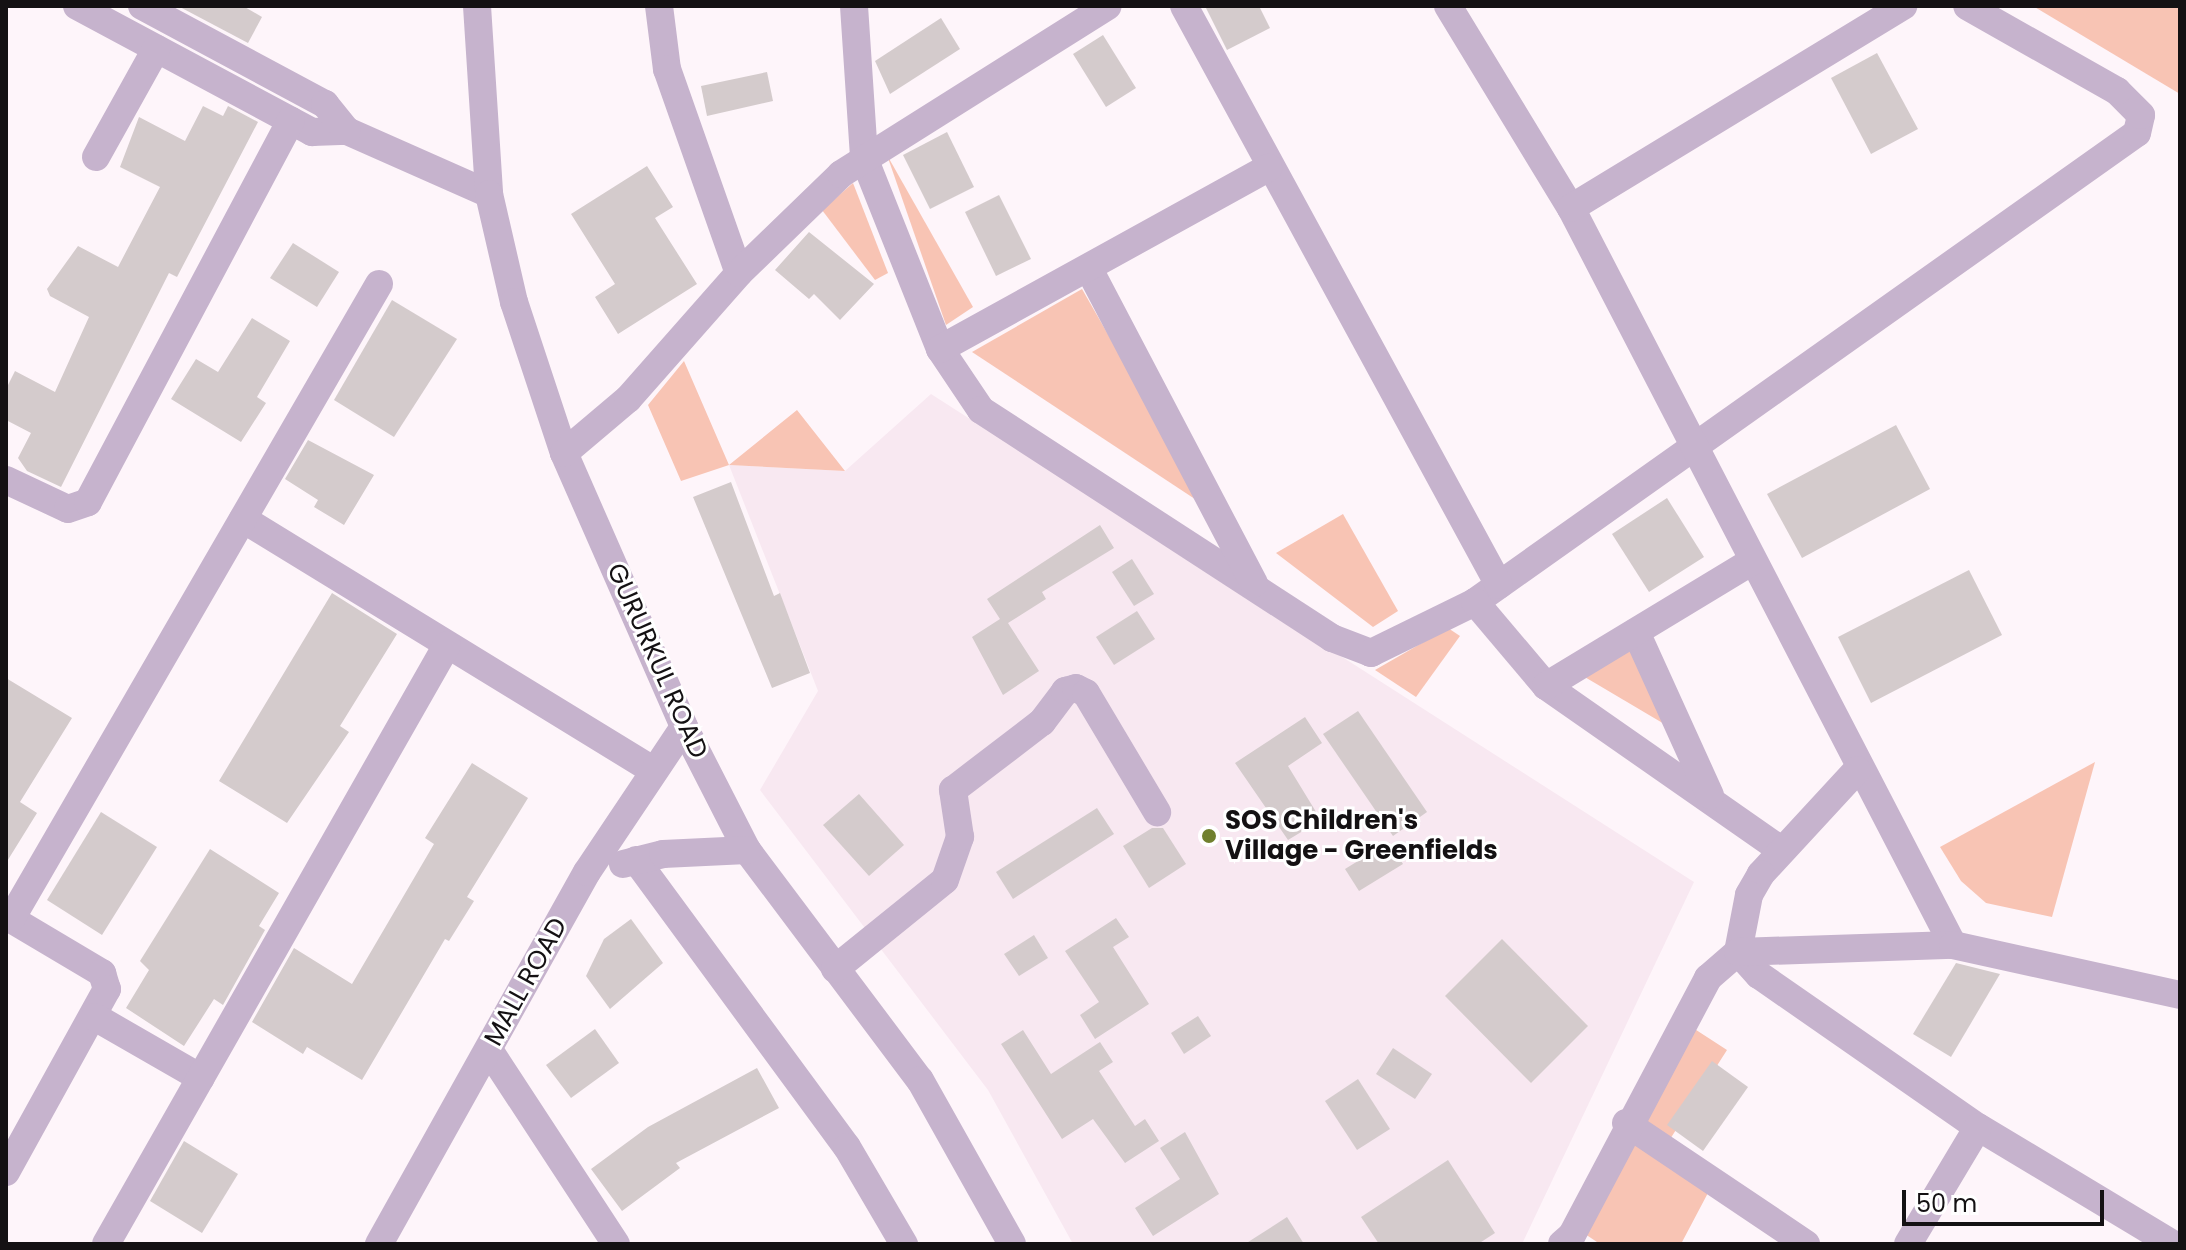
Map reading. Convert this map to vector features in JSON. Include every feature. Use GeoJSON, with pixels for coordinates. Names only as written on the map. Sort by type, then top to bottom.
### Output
{"type":"FeatureCollection","features":[{"type":"Feature","properties":{"kind":"street"},"geometry":{"type":"LineString","coordinates":[[77,6],[312,132],[347,131],[489,194]]}},
{"type":"Feature","properties":{"kind":"street"},"geometry":{"type":"LineString","coordinates":[[142,6],[325,104],[347,131]]}},
{"type":"Feature","properties":{"kind":"street","name":"GURURKUL ROAD"},"geometry":{"type":"LineString","coordinates":[[477,6],[489,194],[514,302],[564,453],[684,727],[747,850],[920,1080],[1012,1244]]}},
{"type":"Feature","properties":{"kind":"street"},"geometry":{"type":"LineString","coordinates":[[659,6],[667,69],[739,273]]}},
{"type":"Feature","properties":{"kind":"street"},"geometry":{"type":"LineString","coordinates":[[854,6],[864,158],[940,349],[981,410],[1004,428],[1255,584],[1332,638],[1371,653],[1475,602],[2137,133],[2141,115],[2117,91],[1967,6]]}},
{"type":"Feature","properties":{"kind":"street"},"geometry":{"type":"LineString","coordinates":[[564,453],[628,399],[739,273],[818,193],[864,158],[1108,6]]}},
{"type":"Feature","properties":{"kind":"street"},"geometry":{"type":"LineString","coordinates":[[1184,6],[1268,168],[1499,585]]}},
{"type":"Feature","properties":{"kind":"street"},"geometry":{"type":"LineString","coordinates":[[1448,6],[1571,208],[1696,446],[1857,770],[1953,945]]}},
{"type":"Feature","properties":{"kind":"street"},"geometry":{"type":"LineString","coordinates":[[1571,208],[1903,6]]}},
{"type":"Feature","properties":{"kind":"street"},"geometry":{"type":"LineString","coordinates":[[96,157],[156,49]]}},
{"type":"Feature","properties":{"kind":"street"},"geometry":{"type":"LineString","coordinates":[[6,480],[68,509],[88,502],[291,121]]}},
{"type":"Feature","properties":{"kind":"street"},"geometry":{"type":"LineString","coordinates":[[940,349],[1268,168]]}},
{"type":"Feature","properties":{"kind":"street"},"geometry":{"type":"LineString","coordinates":[[1089,269],[1255,584]]}},
{"type":"Feature","properties":{"kind":"street"},"geometry":{"type":"LineString","coordinates":[[6,1172],[95,1017],[107,989],[102,973],[8,918],[379,284]]}},
{"type":"Feature","properties":{"kind":"street"},"geometry":{"type":"LineString","coordinates":[[243,519],[652,770]]}},
{"type":"Feature","properties":{"kind":"street"},"geometry":{"type":"LineString","coordinates":[[1546,686],[1751,562]]}},
{"type":"Feature","properties":{"kind":"street"},"geometry":{"type":"LineString","coordinates":[[1475,602],[1546,686],[1710,796],[1780,849]]}},
{"type":"Feature","properties":{"kind":"street"},"geometry":{"type":"LineString","coordinates":[[1636,632],[1710,796]]}},
{"type":"Feature","properties":{"kind":"street"},"geometry":{"type":"LineString","coordinates":[[106,1244],[447,645]]}},
{"type":"Feature","properties":{"kind":"street"},"geometry":{"type":"LineString","coordinates":[[835,969],[945,880],[960,837],[953,790],[1042,722],[1065,691],[1076,688],[1086,693],[1157,812]]}},
{"type":"Feature","properties":{"kind":"street","name":"MALL ROAD"},"geometry":{"type":"LineString","coordinates":[[379,1244],[587,872],[652,770],[684,727]]}},
{"type":"Feature","properties":{"kind":"street"},"geometry":{"type":"LineString","coordinates":[[1573,1241],[1626,1123],[1708,978],[1738,952],[1749,895],[1780,849],[1857,770]]}},
{"type":"Feature","properties":{"kind":"street"},"geometry":{"type":"LineString","coordinates":[[587,872],[636,860],[747,850]]}},
{"type":"Feature","properties":{"kind":"street"},"geometry":{"type":"LineString","coordinates":[[636,860],[847,1147],[904,1244]]}},
{"type":"Feature","properties":{"kind":"street"},"geometry":{"type":"LineString","coordinates":[[1738,952],[1953,945],[2180,995]]}},
{"type":"Feature","properties":{"kind":"street"},"geometry":{"type":"LineString","coordinates":[[1738,952],[1759,975],[1978,1127],[2173,1244]]}},
{"type":"Feature","properties":{"kind":"street"},"geometry":{"type":"LineString","coordinates":[[95,1017],[201,1078]]}},
{"type":"Feature","properties":{"kind":"street"},"geometry":{"type":"LineString","coordinates":[[489,1050],[616,1244]]}},
{"type":"Feature","properties":{"kind":"street"},"geometry":{"type":"LineString","coordinates":[[1626,1123],[1806,1244]]}},
{"type":"Feature","properties":{"kind":"street"},"geometry":{"type":"LineString","coordinates":[[1908,1244],[1978,1127]]}},
{"type":"Feature","properties":{"kind":"shaded area"},"geometry":{"type":"Polygon","coordinates":[[[2033,6],[2180,6],[2180,94],[2033,6]]]}},
{"type":"Feature","properties":{"kind":"shaded area"},"geometry":{"type":"Polygon","coordinates":[[[887,155],[973,307],[946,325],[887,155]]]}},
{"type":"Feature","properties":{"kind":"shaded area"},"geometry":{"type":"Polygon","coordinates":[[[853,183],[888,273],[875,280],[822,210],[853,183]]]}},
{"type":"Feature","properties":{"kind":"shaded area"},"geometry":{"type":"Polygon","coordinates":[[[1082,289],[1207,507],[972,352],[1082,289]]]}},
{"type":"Feature","properties":{"kind":"shaded area"},"geometry":{"type":"Polygon","coordinates":[[[684,361],[729,465],[681,481],[648,405],[684,361]]]}},
{"type":"Feature","properties":{"kind":"shaded area","name":"SOS Children's Village - Greenfields"},"geometry":{"type":"Polygon","coordinates":[[[931,394],[1694,882],[1522,1244],[1073,1244],[988,1090],[760,790],[818,691],[729,465],[845,471],[931,394]]]}},
{"type":"Feature","properties":{"kind":"shaded area"},"geometry":{"type":"Polygon","coordinates":[[[797,410],[845,471],[729,465],[797,410]]]}},
{"type":"Feature","properties":{"kind":"shaded area"},"geometry":{"type":"Polygon","coordinates":[[[1343,514],[1398,611],[1373,627],[1276,553],[1343,514]]]}},
{"type":"Feature","properties":{"kind":"shaded area"},"geometry":{"type":"Polygon","coordinates":[[[1448,628],[1460,636],[1416,697],[1375,670],[1448,628]]]}},
{"type":"Feature","properties":{"kind":"shaded area"},"geometry":{"type":"Polygon","coordinates":[[[1628,640],[1671,728],[1578,673],[1628,640]]]}},
{"type":"Feature","properties":{"kind":"shaded area"},"geometry":{"type":"Polygon","coordinates":[[[2095,762],[2052,917],[1986,903],[1961,881],[1940,847],[2095,762]]]}},
{"type":"Feature","properties":{"kind":"shaded area"},"geometry":{"type":"Polygon","coordinates":[[[1690,1026],[1727,1050],[1658,1158],[1709,1191],[1681,1244],[1600,1244],[1585,1234],[1690,1026]]]}},
{"type":"Feature","properties":{"kind":"building"},"geometry":{"type":"Polygon","coordinates":[[[178,6],[243,6],[262,17],[248,43],[178,6]]]}},
{"type":"Feature","properties":{"kind":"building"},"geometry":{"type":"Polygon","coordinates":[[[1205,6],[1259,6],[1270,28],[1227,50],[1205,6]]]}},
{"type":"Feature","properties":{"kind":"building"},"geometry":{"type":"Polygon","coordinates":[[[941,18],[960,49],[890,94],[875,61],[941,18]]]}},
{"type":"Feature","properties":{"kind":"building"},"geometry":{"type":"Polygon","coordinates":[[[1103,35],[1136,88],[1106,107],[1073,54],[1103,35]]]}},
{"type":"Feature","properties":{"kind":"building"},"geometry":{"type":"Polygon","coordinates":[[[1877,53],[1918,129],[1871,154],[1831,78],[1877,53]]]}},
{"type":"Feature","properties":{"kind":"building"},"geometry":{"type":"Polygon","coordinates":[[[767,72],[773,101],[707,116],[701,86],[767,72]]]}},
{"type":"Feature","properties":{"kind":"building"},"geometry":{"type":"Polygon","coordinates":[[[203,106],[223,116],[228,106],[258,122],[177,277],[169,273],[61,487],[27,471],[18,458],[31,433],[6,420],[6,389],[15,371],[55,392],[89,317],[50,296],[47,289],[78,246],[118,267],[160,187],[120,167],[139,117],[185,141],[203,106]]]}},
{"type":"Feature","properties":{"kind":"building"},"geometry":{"type":"Polygon","coordinates":[[[947,132],[974,187],[930,209],[903,155],[947,132]]]}},
{"type":"Feature","properties":{"kind":"building"},"geometry":{"type":"Polygon","coordinates":[[[647,166],[673,207],[655,218],[697,284],[618,334],[595,297],[615,284],[571,214],[647,166]]]}},
{"type":"Feature","properties":{"kind":"building"},"geometry":{"type":"Polygon","coordinates":[[[999,195],[1031,259],[996,276],[965,212],[999,195]]]}},
{"type":"Feature","properties":{"kind":"building"},"geometry":{"type":"Polygon","coordinates":[[[809,232],[874,284],[840,320],[814,294],[809,299],[775,270],[809,232]]]}},
{"type":"Feature","properties":{"kind":"building"},"geometry":{"type":"Polygon","coordinates":[[[293,243],[339,272],[317,307],[270,278],[293,243]]]}},
{"type":"Feature","properties":{"kind":"building"},"geometry":{"type":"Polygon","coordinates":[[[392,300],[457,339],[394,437],[334,400],[392,300]]]}},
{"type":"Feature","properties":{"kind":"building"},"geometry":{"type":"Polygon","coordinates":[[[252,318],[290,341],[257,397],[266,403],[241,442],[171,399],[196,359],[218,372],[252,318]]]}},
{"type":"Feature","properties":{"kind":"building"},"geometry":{"type":"Polygon","coordinates":[[[1896,425],[1930,489],[1802,558],[1767,494],[1896,425]]]}},
{"type":"Feature","properties":{"kind":"building"},"geometry":{"type":"Polygon","coordinates":[[[308,440],[374,475],[344,525],[314,507],[318,500],[285,479],[308,440]]]}},
{"type":"Feature","properties":{"kind":"building"},"geometry":{"type":"Polygon","coordinates":[[[731,482],[774,596],[780,593],[810,673],[772,688],[693,497],[731,482]]]}},
{"type":"Feature","properties":{"kind":"building"},"geometry":{"type":"Polygon","coordinates":[[[1667,498],[1704,557],[1649,592],[1612,534],[1667,498]]]}},
{"type":"Feature","properties":{"kind":"building"},"geometry":{"type":"Polygon","coordinates":[[[1100,525],[1114,548],[1042,592],[1046,599],[1008,623],[1039,671],[1003,695],[972,637],[1000,619],[987,599],[1100,525]]]}},
{"type":"Feature","properties":{"kind":"building"},"geometry":{"type":"Polygon","coordinates":[[[1132,559],[1154,594],[1134,606],[1112,572],[1132,559]]]}},
{"type":"Feature","properties":{"kind":"building"},"geometry":{"type":"Polygon","coordinates":[[[1969,570],[2002,635],[1871,703],[1838,637],[1969,570]]]}},
{"type":"Feature","properties":{"kind":"building"},"geometry":{"type":"Polygon","coordinates":[[[332,593],[397,634],[340,726],[349,732],[287,823],[219,781],[332,593]]]}},
{"type":"Feature","properties":{"kind":"building"},"geometry":{"type":"Polygon","coordinates":[[[1137,611],[1155,639],[1114,665],[1096,637],[1137,611]]]}},
{"type":"Feature","properties":{"kind":"building"},"geometry":{"type":"Polygon","coordinates":[[[6,678],[72,718],[20,802],[37,813],[6,863],[6,678]]]}},
{"type":"Feature","properties":{"kind":"building"},"geometry":{"type":"Polygon","coordinates":[[[1358,711],[1427,812],[1393,836],[1323,734],[1358,711]]]}},
{"type":"Feature","properties":{"kind":"building"},"geometry":{"type":"Polygon","coordinates":[[[1305,717],[1322,743],[1288,766],[1321,820],[1288,840],[1235,763],[1305,717]]]}},
{"type":"Feature","properties":{"kind":"building"},"geometry":{"type":"Polygon","coordinates":[[[472,763],[528,798],[467,897],[474,901],[449,941],[445,939],[362,1080],[307,1047],[303,1054],[252,1022],[294,948],[352,984],[434,844],[425,838],[472,763]]]}},
{"type":"Feature","properties":{"kind":"building"},"geometry":{"type":"Polygon","coordinates":[[[859,794],[904,845],[869,876],[823,825],[859,794]]]}},
{"type":"Feature","properties":{"kind":"building"},"geometry":{"type":"Polygon","coordinates":[[[1097,808],[1114,834],[1013,899],[996,872],[1097,808]]]}},
{"type":"Feature","properties":{"kind":"building"},"geometry":{"type":"Polygon","coordinates":[[[101,812],[157,847],[102,935],[47,900],[101,812]]]}},
{"type":"Feature","properties":{"kind":"building"},"geometry":{"type":"Polygon","coordinates":[[[1152,828],[1163,828],[1186,864],[1149,888],[1123,846],[1152,828]]]}},
{"type":"Feature","properties":{"kind":"building"},"geometry":{"type":"Polygon","coordinates":[[[1389,842],[1403,864],[1359,891],[1345,869],[1389,842]]]}},
{"type":"Feature","properties":{"kind":"building"},"geometry":{"type":"Polygon","coordinates":[[[210,849],[279,893],[259,926],[265,930],[223,1005],[214,999],[184,1046],[126,1008],[149,970],[140,961],[210,849]]]}},
{"type":"Feature","properties":{"kind":"building"},"geometry":{"type":"Polygon","coordinates":[[[1116,918],[1129,937],[1113,947],[1149,1004],[1095,1039],[1080,1015],[1099,1002],[1065,951],[1116,918]]]}},
{"type":"Feature","properties":{"kind":"building"},"geometry":{"type":"Polygon","coordinates":[[[631,919],[663,963],[610,1009],[586,976],[604,939],[631,919]]]}},
{"type":"Feature","properties":{"kind":"building"},"geometry":{"type":"Polygon","coordinates":[[[1034,935],[1048,958],[1019,976],[1004,954],[1034,935]]]}},
{"type":"Feature","properties":{"kind":"building"},"geometry":{"type":"Polygon","coordinates":[[[1502,939],[1588,1026],[1531,1083],[1445,996],[1502,939]]]}},
{"type":"Feature","properties":{"kind":"building"},"geometry":{"type":"Polygon","coordinates":[[[1956,963],[2000,974],[1951,1057],[1913,1034],[1956,963]]]}},
{"type":"Feature","properties":{"kind":"building"},"geometry":{"type":"Polygon","coordinates":[[[1198,1016],[1211,1036],[1184,1054],[1171,1033],[1198,1016]]]}},
{"type":"Feature","properties":{"kind":"building"},"geometry":{"type":"Polygon","coordinates":[[[595,1029],[619,1063],[571,1098],[546,1065],[595,1029]]]}},
{"type":"Feature","properties":{"kind":"building"},"geometry":{"type":"Polygon","coordinates":[[[1023,1030],[1051,1074],[1100,1042],[1113,1062],[1099,1071],[1135,1126],[1145,1119],[1159,1141],[1125,1163],[1093,1119],[1062,1139],[1001,1044],[1023,1030]]]}},
{"type":"Feature","properties":{"kind":"building"},"geometry":{"type":"Polygon","coordinates":[[[1393,1048],[1432,1074],[1415,1099],[1376,1074],[1393,1048]]]}},
{"type":"Feature","properties":{"kind":"building"},"geometry":{"type":"Polygon","coordinates":[[[1712,1061],[1748,1087],[1703,1151],[1667,1125],[1712,1061]]]}},
{"type":"Feature","properties":{"kind":"building"},"geometry":{"type":"Polygon","coordinates":[[[757,1068],[779,1108],[676,1163],[680,1168],[622,1211],[591,1169],[648,1127],[757,1068]]]}},
{"type":"Feature","properties":{"kind":"building"},"geometry":{"type":"Polygon","coordinates":[[[1358,1079],[1390,1129],[1357,1150],[1325,1101],[1358,1079]]]}},
{"type":"Feature","properties":{"kind":"building"},"geometry":{"type":"Polygon","coordinates":[[[1185,1132],[1219,1194],[1153,1236],[1135,1208],[1180,1179],[1160,1148],[1185,1132]]]}},
{"type":"Feature","properties":{"kind":"building"},"geometry":{"type":"Polygon","coordinates":[[[184,1141],[238,1174],[202,1233],[150,1201],[184,1141]]]}},
{"type":"Feature","properties":{"kind":"building"},"geometry":{"type":"Polygon","coordinates":[[[1448,1160],[1495,1233],[1478,1244],[1379,1244],[1361,1217],[1448,1160]]]}},
{"type":"Feature","properties":{"kind":"building"},"geometry":{"type":"Polygon","coordinates":[[[1287,1217],[1304,1244],[1245,1244],[1287,1217]]]}},
{"type":"Feature","properties":{"kind":"place","name":"SOS Children's Village - Greenfields"},"geometry":{"type":"Point","coordinates":[1209,836]}}]}
